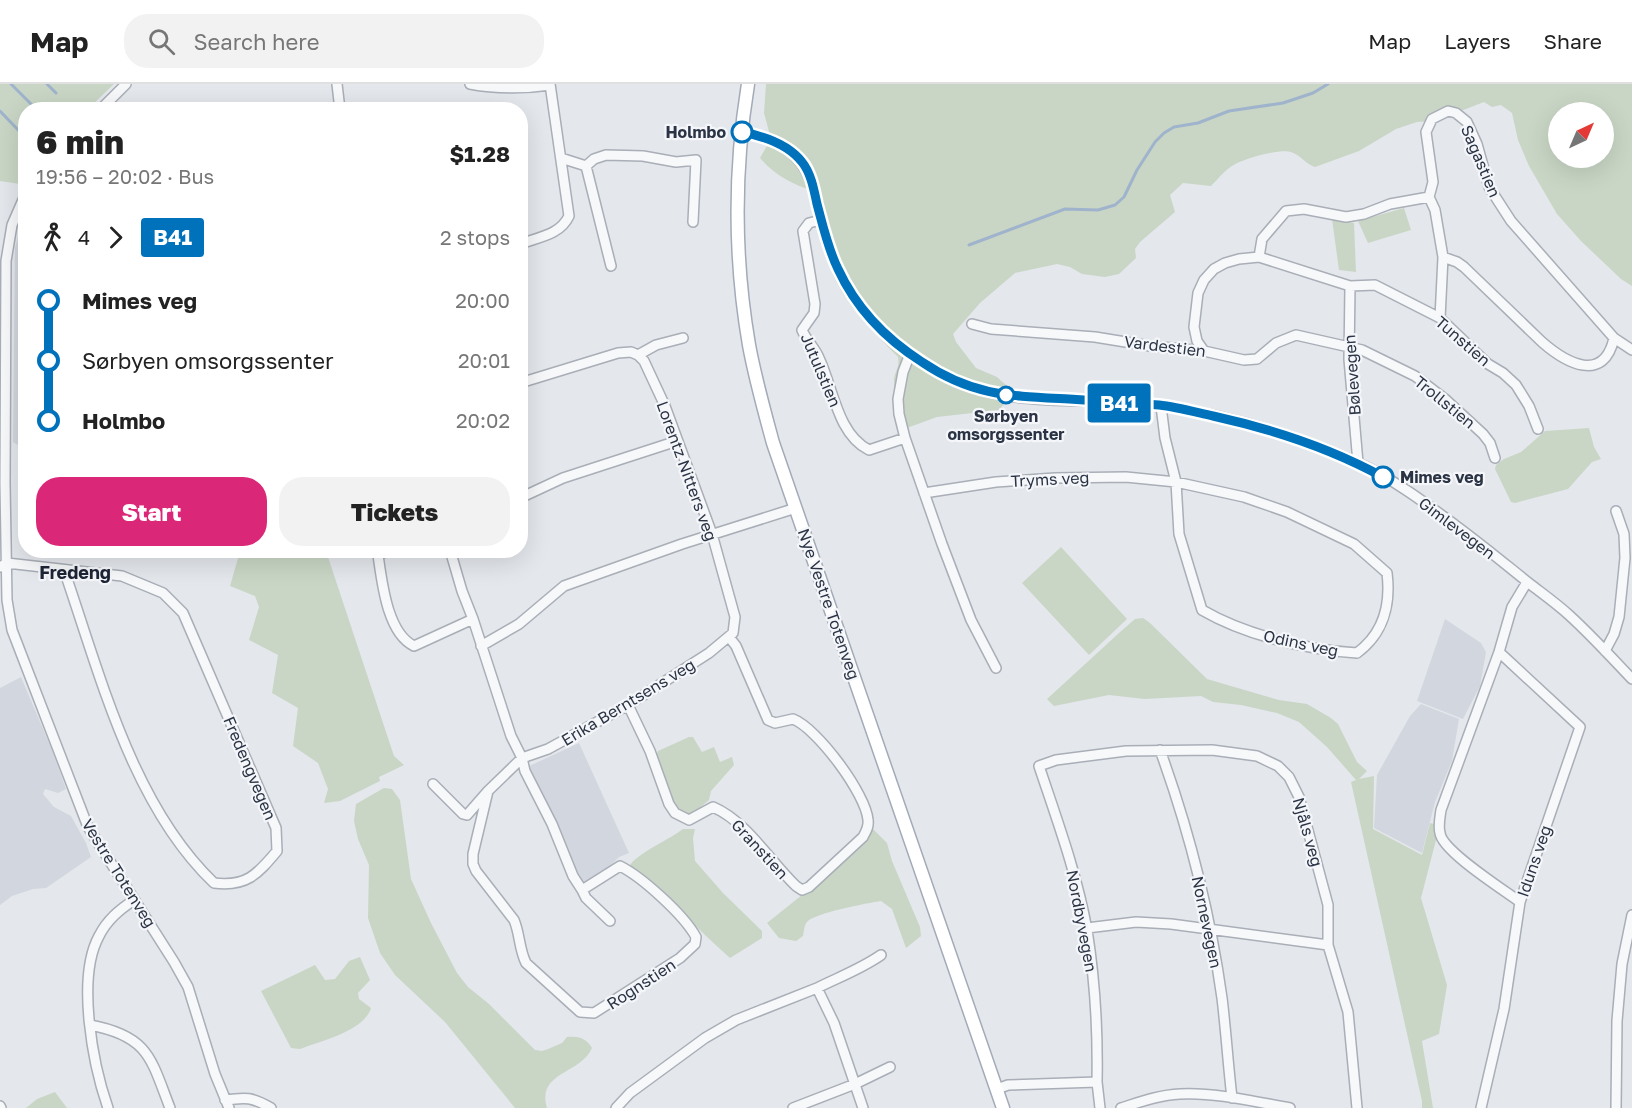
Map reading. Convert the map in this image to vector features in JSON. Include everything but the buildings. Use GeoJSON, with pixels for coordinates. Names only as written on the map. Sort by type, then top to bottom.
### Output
{"type":"FeatureCollection","features":[{"type":"Feature","properties":{"kind":"main road","name":"Nye Vestre Totenveg"},"geometry":{"type":"LineString","coordinates":[[748,84],[737,189],[738,244],[748,333],[759,389],[773,443],[1003,1108]]}},
{"type":"Feature","properties":{"kind":"street"},"geometry":{"type":"LineString","coordinates":[[108,102],[126,84]]}},
{"type":"Feature","properties":{"kind":"street"},"geometry":{"type":"LineString","coordinates":[[338,84],[339,102]]}},
{"type":"Feature","properties":{"kind":"street"},"geometry":{"type":"LineString","coordinates":[[470,84],[506,88],[531,88],[550,84],[569,216],[564,225],[555,232],[528,241]]}},
{"type":"Feature","properties":{"kind":"street","name":"Sagastien"},"geometry":{"type":"LineString","coordinates":[[1440,318],[1443,257],[1436,210],[1429,198],[1432,182],[1426,132],[1432,119],[1448,111],[1456,113],[1467,122],[1477,144],[1489,187],[1511,221],[1614,338],[1632,350]]}},
{"type":"Feature","properties":{"kind":"street","name":"Gimlevegen"},"geometry":{"type":"LineString","coordinates":[[742,132],[769,139],[791,152],[802,162],[808,174],[837,268],[847,287],[874,322],[910,354],[955,381],[995,394],[1023,398],[1161,406],[1250,424],[1358,463],[1403,488],[1466,533],[1568,614],[1632,679]]}},
{"type":"Feature","properties":{"kind":"street"},"geometry":{"type":"LineString","coordinates":[[585,166],[594,159],[606,155],[643,156],[676,162],[696,160],[693,222]]}},
{"type":"Feature","properties":{"kind":"street"},"geometry":{"type":"LineString","coordinates":[[561,158],[585,166]]}},
{"type":"Feature","properties":{"kind":"street"},"geometry":{"type":"LineString","coordinates":[[585,166],[611,266]]}},
{"type":"Feature","properties":{"kind":"street"},"geometry":{"type":"LineString","coordinates":[[1258,256],[1262,239],[1286,211],[1304,209],[1346,217],[1364,214],[1390,204],[1429,198]]}},
{"type":"Feature","properties":{"kind":"street","name":"Vestre Totenveg"},"geometry":{"type":"LineString","coordinates":[[18,211],[12,225],[6,261],[3,459],[3,565],[12,630],[88,826],[188,987],[227,1104]]}},
{"type":"Feature","properties":{"kind":"street","name":"Jutulstien"},"geometry":{"type":"LineString","coordinates":[[821,220],[809,223],[803,231],[815,304],[814,313],[802,330],[819,357],[839,413],[863,447],[869,450],[905,438]]}},
{"type":"Feature","properties":{"kind":"street","name":"Tunstien"},"geometry":{"type":"LineString","coordinates":[[1204,351],[1197,342],[1194,327],[1198,293],[1204,280],[1214,269],[1226,262],[1258,256],[1350,286],[1375,285],[1440,318],[1488,364],[1503,373],[1516,385],[1529,406],[1538,429]]}},
{"type":"Feature","properties":{"kind":"street"},"geometry":{"type":"LineString","coordinates":[[1443,257],[1464,267],[1542,342],[1574,364],[1589,367],[1604,360],[1614,338]]}},
{"type":"Feature","properties":{"kind":"street","name":"Bølevegen"},"geometry":{"type":"LineString","coordinates":[[1350,286],[1349,347],[1358,463]]}},
{"type":"Feature","properties":{"kind":"street","name":"Vardestien"},"geometry":{"type":"LineString","coordinates":[[972,324],[991,329],[1095,337],[1150,346],[1204,351],[1244,360],[1257,359],[1276,343],[1296,335],[1349,347]]}},
{"type":"Feature","properties":{"kind":"street"},"geometry":{"type":"LineString","coordinates":[[528,381],[618,353],[631,352],[638,355],[656,345],[683,338]]}},
{"type":"Feature","properties":{"kind":"street","name":"Trollstien"},"geometry":{"type":"LineString","coordinates":[[1349,347],[1362,350],[1425,383],[1483,434],[1490,443],[1495,458]]}},
{"type":"Feature","properties":{"kind":"street"},"geometry":{"type":"LineString","coordinates":[[910,354],[903,372],[898,399],[905,438],[971,620],[996,668]]}},
{"type":"Feature","properties":{"kind":"street","name":"Lorentz Nitters veg"},"geometry":{"type":"LineString","coordinates":[[638,355],[644,361],[665,406],[712,534],[735,617],[735,625],[729,637]]}},
{"type":"Feature","properties":{"kind":"street","name":"Odins veg"},"geometry":{"type":"LineString","coordinates":[[1161,406],[1165,438],[1176,482],[1179,534],[1202,610],[1224,623],[1334,652],[1357,653],[1368,645],[1379,631],[1387,606],[1387,573],[1354,544],[1287,512],[1244,497],[1176,482]]}},
{"type":"Feature","properties":{"kind":"street"},"geometry":{"type":"LineString","coordinates":[[528,494],[563,478],[677,441]]}},
{"type":"Feature","properties":{"kind":"street","name":"Tryms veg"},"geometry":{"type":"LineString","coordinates":[[924,493],[996,482],[1055,478],[1126,477],[1176,482]]}},
{"type":"Feature","properties":{"kind":"street"},"geometry":{"type":"LineString","coordinates":[[481,646],[519,624],[564,586],[712,534],[796,508]]}},
{"type":"Feature","properties":{"kind":"street"},"geometry":{"type":"LineString","coordinates":[[1605,651],[1610,646],[1619,617],[1628,534],[1616,511]]}},
{"type":"Feature","properties":{"kind":"street"},"geometry":{"type":"LineString","coordinates":[[377,558],[396,631],[407,643],[414,646],[473,619]]}},
{"type":"Feature","properties":{"kind":"street"},"geometry":{"type":"LineString","coordinates":[[452,558],[511,736],[522,758],[525,771],[552,824],[573,876],[586,898],[610,921]]}},
{"type":"Feature","properties":{"kind":"street","name":"Fredengvegen"},"geometry":{"type":"LineString","coordinates":[[3,565],[64,570],[122,576],[163,593],[183,613],[276,828],[278,851],[261,871],[247,880],[230,885],[214,883],[187,854],[156,810],[123,739],[64,570]]}},
{"type":"Feature","properties":{"kind":"street"},"geometry":{"type":"LineString","coordinates":[[1520,902],[1446,846],[1439,834],[1441,810],[1499,652],[1512,607],[1527,582]]}},
{"type":"Feature","properties":{"kind":"street","name":"Erika Berntsens veg"},"geometry":{"type":"LineString","coordinates":[[522,758],[548,749],[628,705],[691,665],[729,637]]}},
{"type":"Feature","properties":{"kind":"street","name":"Granstien"},"geometry":{"type":"LineString","coordinates":[[628,705],[650,751],[669,804],[675,813],[688,820],[713,807],[720,810],[752,837],[796,886],[802,890],[809,887],[862,837],[868,827],[868,817],[840,765],[808,728],[793,719],[774,723],[768,720],[736,646],[729,637]]}},
{"type":"Feature","properties":{"kind":"street","name":"Iduns veg"},"geometry":{"type":"LineString","coordinates":[[1481,1108],[1504,1009],[1520,902],[1580,727],[1499,652]]}},
{"type":"Feature","properties":{"kind":"street","name":"Nornevegen"},"geometry":{"type":"LineString","coordinates":[[1160,750],[1185,823],[1210,928],[1222,998],[1232,1098]]}},
{"type":"Feature","properties":{"kind":"street","name":"Njåls veg"},"geometry":{"type":"LineString","coordinates":[[1039,766],[1056,760],[1114,752],[1212,750],[1257,756],[1278,766],[1289,777],[1299,797],[1328,905],[1328,945],[1348,1012],[1357,1108]]}},
{"type":"Feature","properties":{"kind":"street"},"geometry":{"type":"LineString","coordinates":[[433,784],[466,815],[522,758]]}},
{"type":"Feature","properties":{"kind":"street","name":"Nordbyvegen"},"geometry":{"type":"LineString","coordinates":[[1039,766],[1067,852],[1087,928],[1096,1011],[1097,1082],[1100,1108]]}},
{"type":"Feature","properties":{"kind":"street","name":"Rognstien"},"geometry":{"type":"LineString","coordinates":[[488,791],[473,864],[514,920],[518,929],[521,953],[526,963],[580,1012],[594,1013],[680,958],[695,944],[696,937],[685,922],[632,872],[620,866],[582,890]]}},
{"type":"Feature","properties":{"kind":"street"},"geometry":{"type":"LineString","coordinates":[[108,1108],[101,1089],[90,1025],[89,970],[95,944],[109,921],[134,900]]}},
{"type":"Feature","properties":{"kind":"street"},"geometry":{"type":"LineString","coordinates":[[1616,1108],[1617,1021],[1621,975],[1632,915]]}},
{"type":"Feature","properties":{"kind":"street"},"geometry":{"type":"LineString","coordinates":[[1087,928],[1136,922],[1210,928],[1328,945]]}},
{"type":"Feature","properties":{"kind":"street"},"geometry":{"type":"LineString","coordinates":[[616,1108],[630,1093],[705,1038],[736,1020],[817,988],[864,966],[881,955]]}},
{"type":"Feature","properties":{"kind":"street"},"geometry":{"type":"LineString","coordinates":[[817,988],[834,1023],[863,1108]]}},
{"type":"Feature","properties":{"kind":"street"},"geometry":{"type":"LineString","coordinates":[[90,1025],[108,1028],[141,1045],[160,1078],[170,1108]]}},
{"type":"Feature","properties":{"kind":"street"},"geometry":{"type":"LineString","coordinates":[[793,1108],[855,1084],[890,1067]]}},
{"type":"Feature","properties":{"kind":"street"},"geometry":{"type":"LineString","coordinates":[[997,1089],[1008,1085],[1097,1082]]}},
{"type":"Feature","properties":{"kind":"street"},"geometry":{"type":"LineString","coordinates":[[1121,1108],[1149,1099],[1181,1094],[1232,1098],[1290,1108]]}},
{"type":"Feature","properties":{"kind":"street"},"geometry":{"type":"LineString","coordinates":[[227,1104],[245,1097],[254,1098],[271,1108]]}},
{"type":"Feature","properties":{"kind":"shaded area"},"geometry":{"type":"Polygon","coordinates":[[[18,237],[18,445],[13,442],[15,248],[18,237]]]}},
{"type":"Feature","properties":{"kind":"shaded area"},"geometry":{"type":"Polygon","coordinates":[[[1445,619],[1481,643],[1486,652],[1480,686],[1463,719],[1417,701],[1445,619]]]}},
{"type":"Feature","properties":{"kind":"shaded area"},"geometry":{"type":"Polygon","coordinates":[[[21,677],[66,789],[58,793],[45,789],[43,794],[54,807],[71,816],[91,857],[46,888],[33,889],[12,896],[0,905],[0,688],[21,677]]]}},
{"type":"Feature","properties":{"kind":"shaded area"},"geometry":{"type":"Polygon","coordinates":[[[1421,704],[1459,719],[1452,761],[1435,802],[1422,853],[1374,828],[1377,775],[1410,716],[1421,704]]]}},
{"type":"Feature","properties":{"kind":"shaded area"},"geometry":{"type":"Polygon","coordinates":[[[579,743],[629,853],[619,857],[604,872],[582,883],[527,767],[579,743]]]}},
{"type":"Feature","properties":{"kind":"green space"},"geometry":{"type":"Polygon","coordinates":[[[0,84],[114,84],[95,102],[18,102],[18,184],[0,181],[0,84]]]}},
{"type":"Feature","properties":{"kind":"green space"},"geometry":{"type":"Polygon","coordinates":[[[766,84],[1632,84],[1632,286],[1621,279],[1581,241],[1557,214],[1529,166],[1518,140],[1512,113],[1501,105],[1492,107],[1484,102],[1435,121],[1417,122],[1396,129],[1359,151],[1315,167],[1294,153],[1286,151],[1261,155],[1237,163],[1226,170],[1211,186],[1183,183],[1170,195],[1175,212],[1140,242],[1135,249],[1136,258],[1119,274],[1105,277],[1082,274],[1070,267],[1057,264],[1015,273],[980,303],[953,334],[956,342],[976,368],[997,377],[1007,386],[1008,399],[999,410],[937,417],[904,429],[897,424],[895,407],[894,380],[898,357],[854,310],[834,277],[824,246],[814,191],[784,179],[760,158],[771,139],[764,113],[766,84]]]}},
{"type":"Feature","properties":{"kind":"green space"},"geometry":{"type":"Polygon","coordinates":[[[1404,208],[1411,230],[1368,243],[1358,221],[1404,208]]]}},
{"type":"Feature","properties":{"kind":"green space"},"geometry":{"type":"Polygon","coordinates":[[[1332,219],[1354,223],[1356,272],[1339,270],[1332,219]]]}},
{"type":"Feature","properties":{"kind":"green space"},"geometry":{"type":"Polygon","coordinates":[[[1589,428],[1594,447],[1601,459],[1592,462],[1568,489],[1515,503],[1511,502],[1495,469],[1496,465],[1521,452],[1545,431],[1589,428]]]}},
{"type":"Feature","properties":{"kind":"green space"},"geometry":{"type":"Polygon","coordinates":[[[1061,547],[1127,619],[1089,655],[1022,583],[1061,547]]]}},
{"type":"Feature","properties":{"kind":"green space"},"geometry":{"type":"Polygon","coordinates":[[[238,558],[328,558],[394,756],[404,765],[379,777],[380,781],[340,801],[324,803],[328,789],[318,763],[293,746],[298,708],[272,693],[278,655],[249,640],[259,607],[255,596],[230,586],[238,558]]]}},
{"type":"Feature","properties":{"kind":"green space"},"geometry":{"type":"Polygon","coordinates":[[[1143,618],[1207,679],[1279,700],[1307,704],[1338,724],[1357,762],[1367,771],[1359,779],[1374,776],[1373,829],[1422,855],[1430,823],[1434,824],[1436,840],[1421,898],[1447,985],[1439,1034],[1422,1041],[1433,1108],[1422,1108],[1351,782],[1356,780],[1327,747],[1299,722],[1277,713],[1213,702],[1201,696],[1145,699],[1109,695],[1054,706],[1047,699],[1135,619],[1143,618]]]}},
{"type":"Feature","properties":{"kind":"green space"},"geometry":{"type":"Polygon","coordinates":[[[693,737],[702,752],[714,747],[720,762],[732,757],[734,765],[711,791],[709,800],[691,815],[684,816],[676,808],[655,758],[658,751],[693,737]]]}},
{"type":"Feature","properties":{"kind":"green space"},"geometry":{"type":"Polygon","coordinates":[[[384,788],[392,789],[400,800],[411,879],[457,973],[468,987],[489,1004],[535,1050],[548,1049],[562,1043],[567,1037],[579,1037],[592,1048],[586,1057],[561,1074],[548,1087],[545,1096],[547,1108],[515,1108],[445,1022],[395,975],[380,953],[368,918],[369,865],[358,839],[354,821],[356,804],[384,788]]]}},
{"type":"Feature","properties":{"kind":"green space"},"geometry":{"type":"Polygon","coordinates":[[[867,823],[887,843],[892,861],[920,927],[921,936],[906,948],[892,909],[881,901],[820,915],[806,923],[803,936],[796,941],[779,938],[767,923],[812,887],[851,847],[867,823]]]}},
{"type":"Feature","properties":{"kind":"green space"},"geometry":{"type":"Polygon","coordinates":[[[683,829],[695,829],[693,838],[695,861],[723,893],[762,931],[762,938],[730,958],[629,867],[645,852],[683,829]]]}},
{"type":"Feature","properties":{"kind":"green space"},"geometry":{"type":"Polygon","coordinates":[[[360,957],[370,980],[358,993],[359,999],[371,1008],[367,1016],[341,1034],[300,1049],[291,1048],[261,991],[315,965],[325,980],[335,979],[349,961],[360,957]]]}},
{"type":"Feature","properties":{"kind":"green space"},"geometry":{"type":"Polygon","coordinates":[[[55,1092],[67,1108],[26,1108],[37,1099],[55,1092]]]}},
{"type":"Feature","properties":{"kind":"waterway"},"geometry":{"type":"LineString","coordinates":[[11,84],[29,102]]}},
{"type":"Feature","properties":{"kind":"waterway"},"geometry":{"type":"LineString","coordinates":[[47,84],[56,93]]}},
{"type":"Feature","properties":{"kind":"waterway"},"geometry":{"type":"LineString","coordinates":[[969,245],[1065,209],[1098,210],[1115,205],[1124,197],[1137,170],[1155,142],[1174,127],[1198,123],[1229,111],[1283,103],[1313,93],[1328,84]]}},
{"type":"Feature","properties":{"kind":"waterway"},"geometry":{"type":"LineString","coordinates":[[0,111],[18,130]]}},
{"type":"Feature","properties":{"kind":"bus line","name":"B41"},"geometry":{"type":"LineString","coordinates":[[742,132],[757,134],[780,144],[802,162],[814,192],[826,239],[847,287],[884,333],[922,362],[944,375],[967,386],[995,394],[1023,398],[1161,406],[1250,424],[1358,463],[1383,477]]}},
{"type":"Feature","properties":{"kind":"place","name":"Holmbo"},"geometry":{"type":"Point","coordinates":[742,132]}},
{"type":"Feature","properties":{"kind":"place","name":"Sørbyen omsorgssenter"},"geometry":{"type":"Point","coordinates":[1006,395]}},
{"type":"Feature","properties":{"kind":"place","name":"Mimes veg"},"geometry":{"type":"Point","coordinates":[1383,477]}},
{"type":"Feature","properties":{"kind":"district","name":"Fredeng"},"geometry":{"type":"Point","coordinates":[75,573]}}]}
